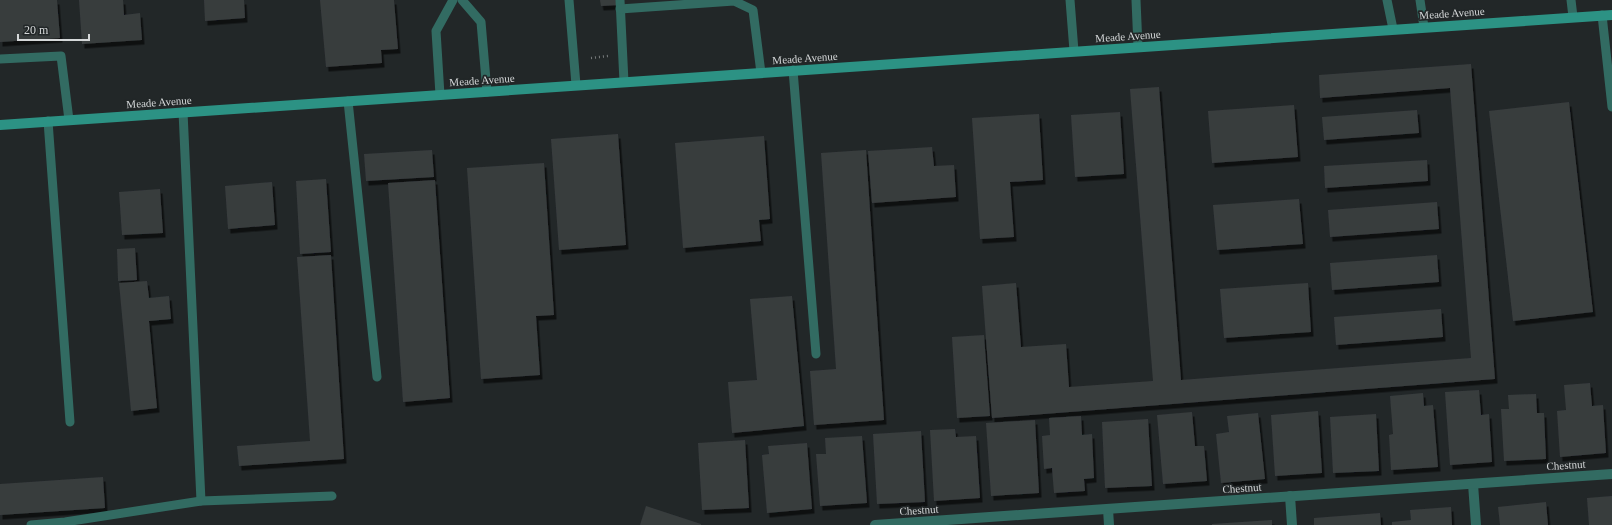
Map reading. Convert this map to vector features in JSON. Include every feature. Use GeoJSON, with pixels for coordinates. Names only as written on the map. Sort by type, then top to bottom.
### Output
{"type":"FeatureCollection","features":[{"type":"Feature","properties":{"kind":"street","name":"Meade Avenue"},"geometry":{"type":"LineString","coordinates":[[0,125],[1607,15]]}},
{"type":"Feature","properties":{"kind":"street","name":"Chestnut"},"geometry":{"type":"LineString","coordinates":[[875,525],[910,524],[1612,474]]}},
{"type":"Feature","properties":{"kind":"street"},"geometry":{"type":"LineString","coordinates":[[1473,484],[1476,525]]}},
{"type":"Feature","properties":{"kind":"street"},"geometry":{"type":"LineString","coordinates":[[1290,496],[1292,525]]}},
{"type":"Feature","properties":{"kind":"street"},"geometry":{"type":"LineString","coordinates":[[1108,509],[1109,525]]}},
{"type":"Feature","properties":{"kind":"lane"},"geometry":{"type":"LineString","coordinates":[[440,95],[436,31],[453,0]]}},
{"type":"Feature","properties":{"kind":"lane"},"geometry":{"type":"LineString","coordinates":[[462,0],[481,22],[487,92]]}},
{"type":"Feature","properties":{"kind":"lane"},"geometry":{"type":"LineString","coordinates":[[569,0],[576,86]]}},
{"type":"Feature","properties":{"kind":"lane"},"geometry":{"type":"LineString","coordinates":[[1070,0],[1074,51]]}},
{"type":"Feature","properties":{"kind":"lane"},"geometry":{"type":"LineString","coordinates":[[1136,0],[1138,47]]}},
{"type":"Feature","properties":{"kind":"lane"},"geometry":{"type":"LineString","coordinates":[[1387,0],[1392,29]]}},
{"type":"Feature","properties":{"kind":"lane"},"geometry":{"type":"LineString","coordinates":[[1420,0],[1424,28]]}},
{"type":"Feature","properties":{"kind":"lane"},"geometry":{"type":"LineString","coordinates":[[1571,0],[1573,17]]}},
{"type":"Feature","properties":{"kind":"lane"},"geometry":{"type":"LineString","coordinates":[[624,82],[620,5],[734,1],[753,10],[762,73]]}},
{"type":"Feature","properties":{"kind":"lane"},"geometry":{"type":"LineString","coordinates":[[1607,15],[1612,107]]}},
{"type":"Feature","properties":{"kind":"lane"},"geometry":{"type":"LineString","coordinates":[[0,59],[61,56],[69,120]]}},
{"type":"Feature","properties":{"kind":"lane"},"geometry":{"type":"LineString","coordinates":[[793,70],[816,354]]}},
{"type":"Feature","properties":{"kind":"lane"},"geometry":{"type":"LineString","coordinates":[[348,101],[377,377]]}},
{"type":"Feature","properties":{"kind":"lane"},"geometry":{"type":"LineString","coordinates":[[184,112],[200,501]]}},
{"type":"Feature","properties":{"kind":"lane"},"geometry":{"type":"LineString","coordinates":[[48,121],[70,422]]}},
{"type":"Feature","properties":{"kind":"lane"},"geometry":{"type":"LineString","coordinates":[[31,525],[65,522],[200,501],[332,496]]}},
{"type":"Feature","properties":{"kind":"building"},"geometry":{"type":"Polygon","coordinates":[[[0,0],[57,0],[60,38],[0,42],[0,0]]]}},
{"type":"Feature","properties":{"kind":"building"},"geometry":{"type":"Polygon","coordinates":[[[79,0],[123,0],[124,15],[140,13],[142,40],[82,44],[79,0]]]}},
{"type":"Feature","properties":{"kind":"building"},"geometry":{"type":"Polygon","coordinates":[[[204,0],[244,0],[245,18],[205,21],[204,0]]]}},
{"type":"Feature","properties":{"kind":"building"},"geometry":{"type":"Polygon","coordinates":[[[320,0],[394,0],[398,49],[381,50],[382,63],[326,67],[320,0]]]}},
{"type":"Feature","properties":{"kind":"building"},"geometry":{"type":"Polygon","coordinates":[[[600,0],[618,0],[619,5],[601,6],[600,0]]]}},
{"type":"Feature","properties":{"kind":"building"},"geometry":{"type":"Polygon","coordinates":[[[1471,64],[1495,379],[992,418],[982,286],[1016,283],[1021,347],[1066,344],[1069,387],[1153,381],[1130,89],[1159,87],[1181,380],[1471,358],[1450,88],[1320,98],[1319,75],[1471,64]]]}},
{"type":"Feature","properties":{"kind":"building"},"geometry":{"type":"Polygon","coordinates":[[[1569,102],[1593,312],[1513,321],[1489,111],[1569,102]]]}},
{"type":"Feature","properties":{"kind":"building"},"geometry":{"type":"Polygon","coordinates":[[[1294,105],[1298,157],[1212,163],[1208,111],[1294,105]]]}},
{"type":"Feature","properties":{"kind":"building"},"geometry":{"type":"Polygon","coordinates":[[[1417,110],[1419,133],[1324,140],[1322,117],[1417,110]]]}},
{"type":"Feature","properties":{"kind":"building"},"geometry":{"type":"Polygon","coordinates":[[[1120,112],[1124,174],[1075,177],[1071,115],[1120,112]]]}},
{"type":"Feature","properties":{"kind":"building"},"geometry":{"type":"Polygon","coordinates":[[[1039,114],[1043,180],[1010,182],[1014,237],[980,239],[972,118],[1039,114]]]}},
{"type":"Feature","properties":{"kind":"building"},"geometry":{"type":"Polygon","coordinates":[[[618,134],[626,245],[559,250],[551,139],[618,134]]]}},
{"type":"Feature","properties":{"kind":"building"},"geometry":{"type":"Polygon","coordinates":[[[764,136],[770,219],[759,220],[761,241],[683,248],[675,143],[764,136]]]}},
{"type":"Feature","properties":{"kind":"building"},"geometry":{"type":"Polygon","coordinates":[[[932,147],[934,166],[954,165],[956,197],[872,203],[868,151],[932,147]]]}},
{"type":"Feature","properties":{"kind":"building"},"geometry":{"type":"Polygon","coordinates":[[[432,150],[434,177],[366,181],[364,154],[432,150]]]}},
{"type":"Feature","properties":{"kind":"building"},"geometry":{"type":"Polygon","coordinates":[[[866,150],[884,420],[814,425],[810,371],[836,369],[821,153],[866,150]]]}},
{"type":"Feature","properties":{"kind":"building"},"geometry":{"type":"Polygon","coordinates":[[[1427,160],[1428,181],[1325,188],[1324,166],[1427,160]]]}},
{"type":"Feature","properties":{"kind":"building"},"geometry":{"type":"Polygon","coordinates":[[[544,163],[554,315],[536,316],[540,375],[481,379],[467,168],[544,163]]]}},
{"type":"Feature","properties":{"kind":"building"},"geometry":{"type":"Polygon","coordinates":[[[326,179],[331,252],[300,254],[296,181],[326,179]]]}},
{"type":"Feature","properties":{"kind":"building"},"geometry":{"type":"Polygon","coordinates":[[[435,180],[450,398],[403,402],[388,183],[435,180]]]}},
{"type":"Feature","properties":{"kind":"building"},"geometry":{"type":"Polygon","coordinates":[[[272,182],[275,225],[228,229],[225,186],[272,182]]]}},
{"type":"Feature","properties":{"kind":"building"},"geometry":{"type":"Polygon","coordinates":[[[160,189],[163,233],[122,235],[119,192],[160,189]]]}},
{"type":"Feature","properties":{"kind":"building"},"geometry":{"type":"Polygon","coordinates":[[[1299,199],[1303,244],[1217,250],[1213,205],[1299,199]]]}},
{"type":"Feature","properties":{"kind":"building"},"geometry":{"type":"Polygon","coordinates":[[[1437,202],[1439,229],[1330,237],[1328,210],[1437,202]]]}},
{"type":"Feature","properties":{"kind":"building"},"geometry":{"type":"Polygon","coordinates":[[[135,248],[137,280],[118,281],[117,249],[135,248]]]}},
{"type":"Feature","properties":{"kind":"building"},"geometry":{"type":"Polygon","coordinates":[[[331,255],[344,459],[239,466],[237,446],[310,441],[297,257],[331,255]]]}},
{"type":"Feature","properties":{"kind":"building"},"geometry":{"type":"Polygon","coordinates":[[[1437,255],[1439,282],[1332,290],[1330,263],[1437,255]]]}},
{"type":"Feature","properties":{"kind":"building"},"geometry":{"type":"Polygon","coordinates":[[[147,281],[149,298],[169,296],[171,319],[149,321],[157,408],[131,411],[119,283],[147,281]]]}},
{"type":"Feature","properties":{"kind":"building"},"geometry":{"type":"Polygon","coordinates":[[[1308,283],[1311,332],[1224,338],[1220,289],[1308,283]]]}},
{"type":"Feature","properties":{"kind":"building"},"geometry":{"type":"Polygon","coordinates":[[[792,296],[804,426],[732,433],[728,382],[757,380],[750,299],[792,296]]]}},
{"type":"Feature","properties":{"kind":"building"},"geometry":{"type":"Polygon","coordinates":[[[1441,309],[1443,337],[1336,345],[1334,317],[1441,309]]]}},
{"type":"Feature","properties":{"kind":"building"},"geometry":{"type":"Polygon","coordinates":[[[984,335],[990,416],[957,418],[952,337],[984,335]]]}},
{"type":"Feature","properties":{"kind":"building"},"geometry":{"type":"Polygon","coordinates":[[[1590,383],[1592,406],[1603,405],[1606,453],[1560,457],[1557,411],[1566,410],[1564,385],[1590,383]]]}},
{"type":"Feature","properties":{"kind":"building"},"geometry":{"type":"Polygon","coordinates":[[[1479,390],[1481,415],[1489,414],[1492,462],[1450,465],[1445,392],[1479,390]]]}},
{"type":"Feature","properties":{"kind":"building"},"geometry":{"type":"Polygon","coordinates":[[[1423,393],[1424,406],[1433,405],[1438,467],[1391,470],[1389,435],[1393,434],[1390,396],[1423,393]]]}},
{"type":"Feature","properties":{"kind":"building"},"geometry":{"type":"Polygon","coordinates":[[[1536,394],[1537,413],[1544,413],[1546,459],[1504,461],[1501,409],[1509,409],[1508,395],[1536,394]]]}},
{"type":"Feature","properties":{"kind":"building"},"geometry":{"type":"Polygon","coordinates":[[[1318,411],[1322,473],[1275,476],[1271,415],[1318,411]]]}},
{"type":"Feature","properties":{"kind":"building"},"geometry":{"type":"Polygon","coordinates":[[[1192,412],[1195,446],[1204,446],[1207,481],[1163,484],[1157,415],[1192,412]]]}},
{"type":"Feature","properties":{"kind":"building"},"geometry":{"type":"Polygon","coordinates":[[[1258,413],[1265,479],[1221,483],[1216,434],[1229,432],[1227,416],[1258,413]]]}},
{"type":"Feature","properties":{"kind":"building"},"geometry":{"type":"Polygon","coordinates":[[[1376,414],[1379,471],[1333,473],[1330,417],[1376,414]]]}},
{"type":"Feature","properties":{"kind":"building"},"geometry":{"type":"Polygon","coordinates":[[[1081,416],[1082,435],[1092,434],[1094,478],[1084,479],[1085,491],[1054,493],[1052,468],[1044,469],[1042,436],[1050,435],[1049,418],[1081,416]]]}},
{"type":"Feature","properties":{"kind":"building"},"geometry":{"type":"Polygon","coordinates":[[[1148,419],[1152,486],[1105,488],[1102,422],[1148,419]]]}},
{"type":"Feature","properties":{"kind":"building"},"geometry":{"type":"Polygon","coordinates":[[[1035,420],[1039,493],[991,496],[986,423],[1035,420]]]}},
{"type":"Feature","properties":{"kind":"building"},"geometry":{"type":"Polygon","coordinates":[[[955,429],[956,437],[976,436],[980,498],[934,501],[930,430],[955,429]]]}},
{"type":"Feature","properties":{"kind":"building"},"geometry":{"type":"Polygon","coordinates":[[[921,431],[925,502],[877,504],[873,434],[921,431]]]}},
{"type":"Feature","properties":{"kind":"building"},"geometry":{"type":"Polygon","coordinates":[[[862,436],[867,503],[820,506],[816,454],[826,454],[825,438],[862,436]]]}},
{"type":"Feature","properties":{"kind":"building"},"geometry":{"type":"Polygon","coordinates":[[[745,440],[749,508],[702,510],[698,443],[745,440]]]}},
{"type":"Feature","properties":{"kind":"building"},"geometry":{"type":"Polygon","coordinates":[[[807,443],[812,509],[767,513],[762,455],[769,454],[768,446],[807,443]]]}},
{"type":"Feature","properties":{"kind":"building"},"geometry":{"type":"Polygon","coordinates":[[[103,477],[105,508],[0,515],[0,484],[103,477]]]}},
{"type":"Feature","properties":{"kind":"building"},"geometry":{"type":"Polygon","coordinates":[[[1612,496],[1612,525],[1589,525],[1587,498],[1612,496]]]}},
{"type":"Feature","properties":{"kind":"building"},"geometry":{"type":"Polygon","coordinates":[[[1546,502],[1548,525],[1500,525],[1498,507],[1546,502]]]}},
{"type":"Feature","properties":{"kind":"building"},"geometry":{"type":"Polygon","coordinates":[[[646,506],[701,524],[701,525],[640,525],[646,506]]]}},
{"type":"Feature","properties":{"kind":"building"},"geometry":{"type":"Polygon","coordinates":[[[1451,507],[1452,525],[1392,525],[1392,522],[1411,520],[1410,510],[1451,507]]]}},
{"type":"Feature","properties":{"kind":"building"},"geometry":{"type":"Polygon","coordinates":[[[1380,513],[1381,525],[1314,525],[1314,518],[1380,513]]]}},
{"type":"Feature","properties":{"kind":"building"},"geometry":{"type":"Polygon","coordinates":[[[1272,520],[1272,525],[1212,525],[1212,524],[1272,520]]]}}]}
